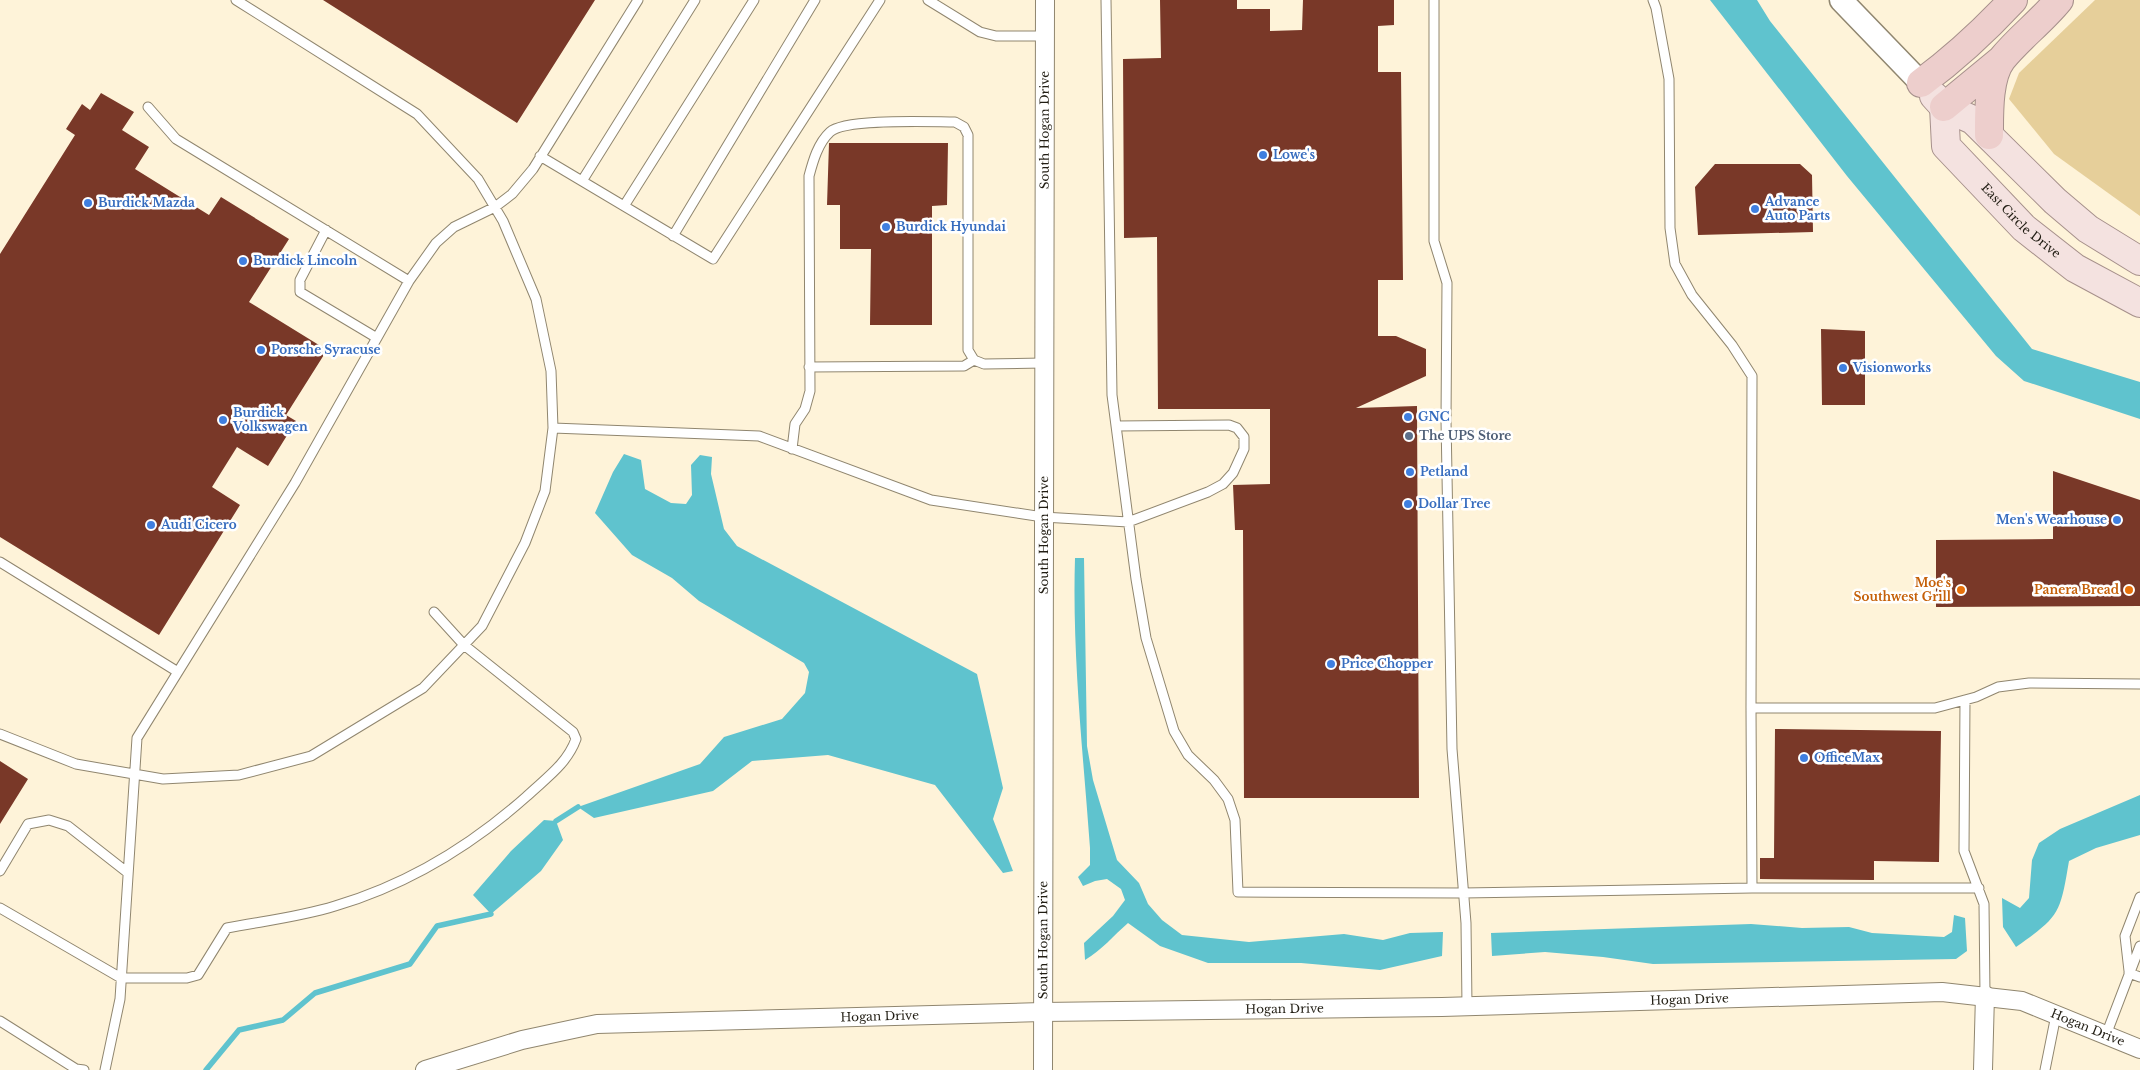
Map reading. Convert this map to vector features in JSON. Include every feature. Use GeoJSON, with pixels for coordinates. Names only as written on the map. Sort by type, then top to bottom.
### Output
{"type":"FeatureCollection","features":[{"type":"Feature","properties":{"kind":"highway"},"geometry":{"type":"LineString","coordinates":[[1921,83],[1944,66],[1990,25],[2014,0]]}},
{"type":"Feature","properties":{"kind":"highway"},"geometry":{"type":"LineString","coordinates":[[1944,106],[2001,60],[2044,19],[2059,0]]}},
{"type":"Feature","properties":{"kind":"highway"},"geometry":{"type":"LineString","coordinates":[[1989,135],[1989,98],[2001,60]]}},
{"type":"Feature","properties":{"kind":"main road"},"geometry":{"type":"LineString","coordinates":[[1921,83],[1944,106],[1973,120],[2055,201],[2082,223],[2140,261]]}},
{"type":"Feature","properties":{"kind":"main road","name":"East Circle Drive"},"geometry":{"type":"LineString","coordinates":[[1944,106],[1946,146],[2024,228],[2075,268],[2140,303]]}},
{"type":"Feature","properties":{"kind":"street","name":"South Hogan Drive"},"geometry":{"type":"LineString","coordinates":[[1042,1070],[1045,0]]}},
{"type":"Feature","properties":{"kind":"street"},"geometry":{"type":"LineString","coordinates":[[1841,0],[1921,83]]}},
{"type":"Feature","properties":{"kind":"street","name":"Hogan Drive"},"geometry":{"type":"LineString","coordinates":[[425,1070],[522,1040],[597,1024],[1042,1012],[1467,1006],[1942,992],[1985,995],[2022,1001],[2140,1049]]}},
{"type":"Feature","properties":{"kind":"street"},"geometry":{"type":"LineString","coordinates":[[1983,1070],[1985,995]]}},
{"type":"Feature","properties":{"kind":"lane"},"geometry":{"type":"LineString","coordinates":[[0,734],[76,764],[163,779],[239,775],[310,756],[423,688],[482,626],[525,544],[545,491],[553,428],[551,371],[536,299],[503,220],[478,179],[417,114],[236,0]]}},
{"type":"Feature","properties":{"kind":"lane"},"geometry":{"type":"LineString","coordinates":[[105,1070],[120,999],[137,738],[295,483],[409,280],[436,243],[454,227],[494,207],[512,194],[540,156],[638,0]]}},
{"type":"Feature","properties":{"kind":"lane"},"geometry":{"type":"LineString","coordinates":[[582,181],[695,0]]}},
{"type":"Feature","properties":{"kind":"lane"},"geometry":{"type":"LineString","coordinates":[[624,206],[754,0]]}},
{"type":"Feature","properties":{"kind":"lane"},"geometry":{"type":"LineString","coordinates":[[673,236],[815,0]]}},
{"type":"Feature","properties":{"kind":"lane"},"geometry":{"type":"LineString","coordinates":[[540,156],[713,259],[880,0]]}},
{"type":"Feature","properties":{"kind":"lane"},"geometry":{"type":"LineString","coordinates":[[928,0],[980,32],[996,36],[1045,36]]}},
{"type":"Feature","properties":{"kind":"lane"},"geometry":{"type":"LineString","coordinates":[[1106,0],[1112,386],[1128,522],[1146,638],[1174,731],[1188,755],[1214,780],[1228,799],[1235,820],[1238,892],[1464,893],[1752,888],[1979,888]]}},
{"type":"Feature","properties":{"kind":"lane"},"geometry":{"type":"LineString","coordinates":[[1434,0],[1434,241],[1447,283],[1446,411],[1452,749],[1466,922],[1467,1006]]}},
{"type":"Feature","properties":{"kind":"lane"},"geometry":{"type":"LineString","coordinates":[[1653,0],[1669,79],[1670,228],[1674,264],[1692,295],[1732,345],[1752,376],[1750,708],[1752,888]]}},
{"type":"Feature","properties":{"kind":"lane"},"geometry":{"type":"LineString","coordinates":[[148,108],[176,139],[409,280]]}},
{"type":"Feature","properties":{"kind":"lane"},"geometry":{"type":"LineString","coordinates":[[792,449],[795,424],[804,409],[810,391],[809,176],[814,156],[831,131],[848,123],[955,122],[964,127],[968,135],[968,350],[974,360],[984,364],[1043,363]]}},
{"type":"Feature","properties":{"kind":"lane"},"geometry":{"type":"LineString","coordinates":[[326,230],[300,280],[300,292],[377,338]]}},
{"type":"Feature","properties":{"kind":"lane"},"geometry":{"type":"LineString","coordinates":[[810,367],[964,366],[974,360]]}},
{"type":"Feature","properties":{"kind":"lane"},"geometry":{"type":"LineString","coordinates":[[553,428],[758,436],[932,500],[1043,517],[1128,522],[1208,492],[1223,484],[1233,473],[1244,449],[1244,437],[1237,428],[1230,425],[1116,426]]}},
{"type":"Feature","properties":{"kind":"lane"},"geometry":{"type":"LineString","coordinates":[[0,562],[178,672]]}},
{"type":"Feature","properties":{"kind":"lane"},"geometry":{"type":"LineString","coordinates":[[0,908],[121,978],[187,978],[198,975],[227,928],[335,906],[403,881],[494,825],[559,767],[570,754],[576,739],[573,732],[464,645],[434,612]]}},
{"type":"Feature","properties":{"kind":"lane"},"geometry":{"type":"LineString","coordinates":[[1750,708],[1935,708],[1965,700],[1998,687],[2028,683],[2140,684]]}},
{"type":"Feature","properties":{"kind":"lane"},"geometry":{"type":"LineString","coordinates":[[1965,700],[1964,851],[1984,904],[1985,995]]}},
{"type":"Feature","properties":{"kind":"lane"},"geometry":{"type":"LineString","coordinates":[[0,871],[28,824],[48,820],[68,826],[128,873]]}},
{"type":"Feature","properties":{"kind":"lane"},"geometry":{"type":"LineString","coordinates":[[2129,973],[2126,936],[2140,897]]}},
{"type":"Feature","properties":{"kind":"lane"},"geometry":{"type":"LineString","coordinates":[[2106,1035],[2140,946]]}},
{"type":"Feature","properties":{"kind":"lane"},"geometry":{"type":"LineString","coordinates":[[2129,973],[2140,977]]}},
{"type":"Feature","properties":{"kind":"lane"},"geometry":{"type":"LineString","coordinates":[[2045,1070],[2056,1015]]}},
{"type":"Feature","properties":{"kind":"lane"},"geometry":{"type":"LineString","coordinates":[[0,1021],[76,1069],[84,1070]]}},
{"type":"Feature","properties":{"kind":"shaded area"},"geometry":{"type":"Polygon","coordinates":[[[2095,0],[2140,0],[2140,216],[2054,154],[2009,99],[2019,73],[2095,0]]]}},
{"type":"Feature","properties":{"kind":"water"},"geometry":{"type":"Polygon","coordinates":[[[1710,0],[1757,0],[1770,21],[2032,349],[2140,382],[2140,419],[2024,381],[1996,356],[1847,176],[1710,0]]]}},
{"type":"Feature","properties":{"kind":"water"},"geometry":{"type":"Polygon","coordinates":[[[624,454],[641,460],[645,489],[671,503],[686,504],[692,495],[691,465],[700,455],[712,457],[711,474],[724,529],[737,546],[977,674],[1003,788],[993,819],[1013,871],[1003,873],[935,785],[828,755],[752,761],[713,791],[594,818],[578,807],[700,764],[724,737],[782,719],[805,693],[809,672],[804,663],[699,601],[672,578],[632,555],[595,513],[613,472],[624,454]]]}},
{"type":"Feature","properties":{"kind":"water"},"geometry":{"type":"Polygon","coordinates":[[[1075,558],[1084,558],[1087,746],[1093,780],[1117,860],[1139,883],[1148,904],[1162,920],[1182,935],[1249,942],[1344,934],[1383,940],[1410,933],[1443,932],[1442,956],[1380,970],[1301,963],[1208,963],[1160,946],[1128,923],[1085,960],[1084,943],[1113,916],[1125,900],[1121,889],[1107,879],[1083,886],[1078,877],[1090,865],[1090,848],[1075,630],[1075,558]]]}},
{"type":"Feature","properties":{"kind":"water"},"geometry":{"type":"Polygon","coordinates":[[[2140,795],[2140,835],[2096,848],[2069,861],[2063,892],[2056,912],[2042,928],[2016,947],[2003,927],[2002,898],[2020,908],[2029,898],[2032,860],[2039,843],[2060,829],[2140,795]]]}},
{"type":"Feature","properties":{"kind":"water"},"geometry":{"type":"Polygon","coordinates":[[[544,820],[556,821],[563,840],[541,871],[491,914],[473,895],[511,851],[544,820]]]}},
{"type":"Feature","properties":{"kind":"water"},"geometry":{"type":"Polygon","coordinates":[[[1954,915],[1965,918],[1967,951],[1956,959],[1653,964],[1545,952],[1492,956],[1491,933],[1751,924],[1802,928],[1849,927],[1872,933],[1944,937],[1952,932],[1954,915]]]}},
{"type":"Feature","properties":{"kind":"building"},"geometry":{"type":"Polygon","coordinates":[[[323,0],[595,0],[517,123],[323,0]]]}},
{"type":"Feature","properties":{"kind":"building","name":"Lowe's"},"geometry":{"type":"Polygon","coordinates":[[[1160,0],[1237,0],[1237,9],[1270,9],[1270,31],[1302,30],[1303,0],[1394,0],[1394,25],[1378,26],[1378,72],[1401,72],[1403,280],[1378,280],[1378,336],[1396,336],[1426,349],[1426,376],[1356,408],[1417,406],[1419,798],[1244,798],[1243,530],[1235,530],[1233,485],[1270,484],[1270,409],[1158,409],[1157,237],[1124,238],[1123,59],[1161,58],[1160,0]]]}},
{"type":"Feature","properties":{"kind":"building"},"geometry":{"type":"Polygon","coordinates":[[[101,93],[134,112],[122,130],[149,147],[135,169],[209,215],[221,197],[289,239],[249,302],[327,350],[286,415],[296,421],[268,466],[237,447],[212,487],[240,505],[159,635],[0,537],[0,254],[75,135],[66,129],[82,104],[90,110],[101,93]]]}},
{"type":"Feature","properties":{"kind":"building","name":"Burdick Hyundai"},"geometry":{"type":"Polygon","coordinates":[[[829,143],[948,143],[947,205],[932,206],[932,325],[870,325],[871,249],[840,249],[840,205],[827,205],[829,143]]]}},
{"type":"Feature","properties":{"kind":"building","name":"Advance Auto Parts"},"geometry":{"type":"Polygon","coordinates":[[[1715,164],[1800,164],[1812,175],[1813,232],[1698,235],[1695,187],[1715,164]]]}},
{"type":"Feature","properties":{"kind":"building","name":"Visionworks"},"geometry":{"type":"Polygon","coordinates":[[[1821,329],[1865,331],[1865,405],[1822,405],[1821,329]]]}},
{"type":"Feature","properties":{"kind":"building"},"geometry":{"type":"Polygon","coordinates":[[[2053,471],[2140,500],[2140,606],[1936,607],[1936,540],[2053,539],[2053,471]]]}},
{"type":"Feature","properties":{"kind":"building"},"geometry":{"type":"Polygon","coordinates":[[[1775,729],[1941,731],[1939,862],[1874,861],[1874,880],[1760,879],[1760,858],[1774,858],[1775,729]]]}},
{"type":"Feature","properties":{"kind":"building"},"geometry":{"type":"Polygon","coordinates":[[[0,761],[28,779],[0,824],[0,761]]]}},
{"type":"Feature","properties":{"kind":"waterway"},"geometry":{"type":"LineString","coordinates":[[556,821],[578,807]]}},
{"type":"Feature","properties":{"kind":"waterway"},"geometry":{"type":"LineString","coordinates":[[206,1070],[239,1030],[283,1020],[315,993],[410,964],[437,926],[491,914]]}},
{"type":"Feature","properties":{"kind":"place","name":"Lowe's"},"geometry":{"type":"Point","coordinates":[1263,155]}},
{"type":"Feature","properties":{"kind":"place","name":"Burdick Mazda"},"geometry":{"type":"Point","coordinates":[88,203]}},
{"type":"Feature","properties":{"kind":"place","name":"Advance Auto Parts"},"geometry":{"type":"Point","coordinates":[1755,209]}},
{"type":"Feature","properties":{"kind":"place","name":"Burdick Hyundai"},"geometry":{"type":"Point","coordinates":[886,227]}},
{"type":"Feature","properties":{"kind":"place","name":"Burdick Lincoln"},"geometry":{"type":"Point","coordinates":[243,261]}},
{"type":"Feature","properties":{"kind":"place","name":"Porsche Syracuse"},"geometry":{"type":"Point","coordinates":[261,350]}},
{"type":"Feature","properties":{"kind":"place","name":"Visionworks"},"geometry":{"type":"Point","coordinates":[1843,368]}},
{"type":"Feature","properties":{"kind":"place","name":"GNC"},"geometry":{"type":"Point","coordinates":[1408,417]}},
{"type":"Feature","properties":{"kind":"place","name":"Burdick Volkswagen"},"geometry":{"type":"Point","coordinates":[223,420]}},
{"type":"Feature","properties":{"kind":"place","name":"The UPS Store"},"geometry":{"type":"Point","coordinates":[1409,436]}},
{"type":"Feature","properties":{"kind":"place","name":"Petland"},"geometry":{"type":"Point","coordinates":[1410,472]}},
{"type":"Feature","properties":{"kind":"place","name":"Dollar Tree"},"geometry":{"type":"Point","coordinates":[1408,504]}},
{"type":"Feature","properties":{"kind":"place","name":"Men's Wearhouse"},"geometry":{"type":"Point","coordinates":[2117,520]}},
{"type":"Feature","properties":{"kind":"place","name":"Audi Cicero"},"geometry":{"type":"Point","coordinates":[151,525]}},
{"type":"Feature","properties":{"kind":"place","name":"Moe's Southwest Grill"},"geometry":{"type":"Point","coordinates":[1961,590]}},
{"type":"Feature","properties":{"kind":"place","name":"Panera Bread"},"geometry":{"type":"Point","coordinates":[2129,590]}},
{"type":"Feature","properties":{"kind":"place","name":"Price Chopper"},"geometry":{"type":"Point","coordinates":[1331,664]}},
{"type":"Feature","properties":{"kind":"place","name":"OfficeMax"},"geometry":{"type":"Point","coordinates":[1804,758]}}]}
